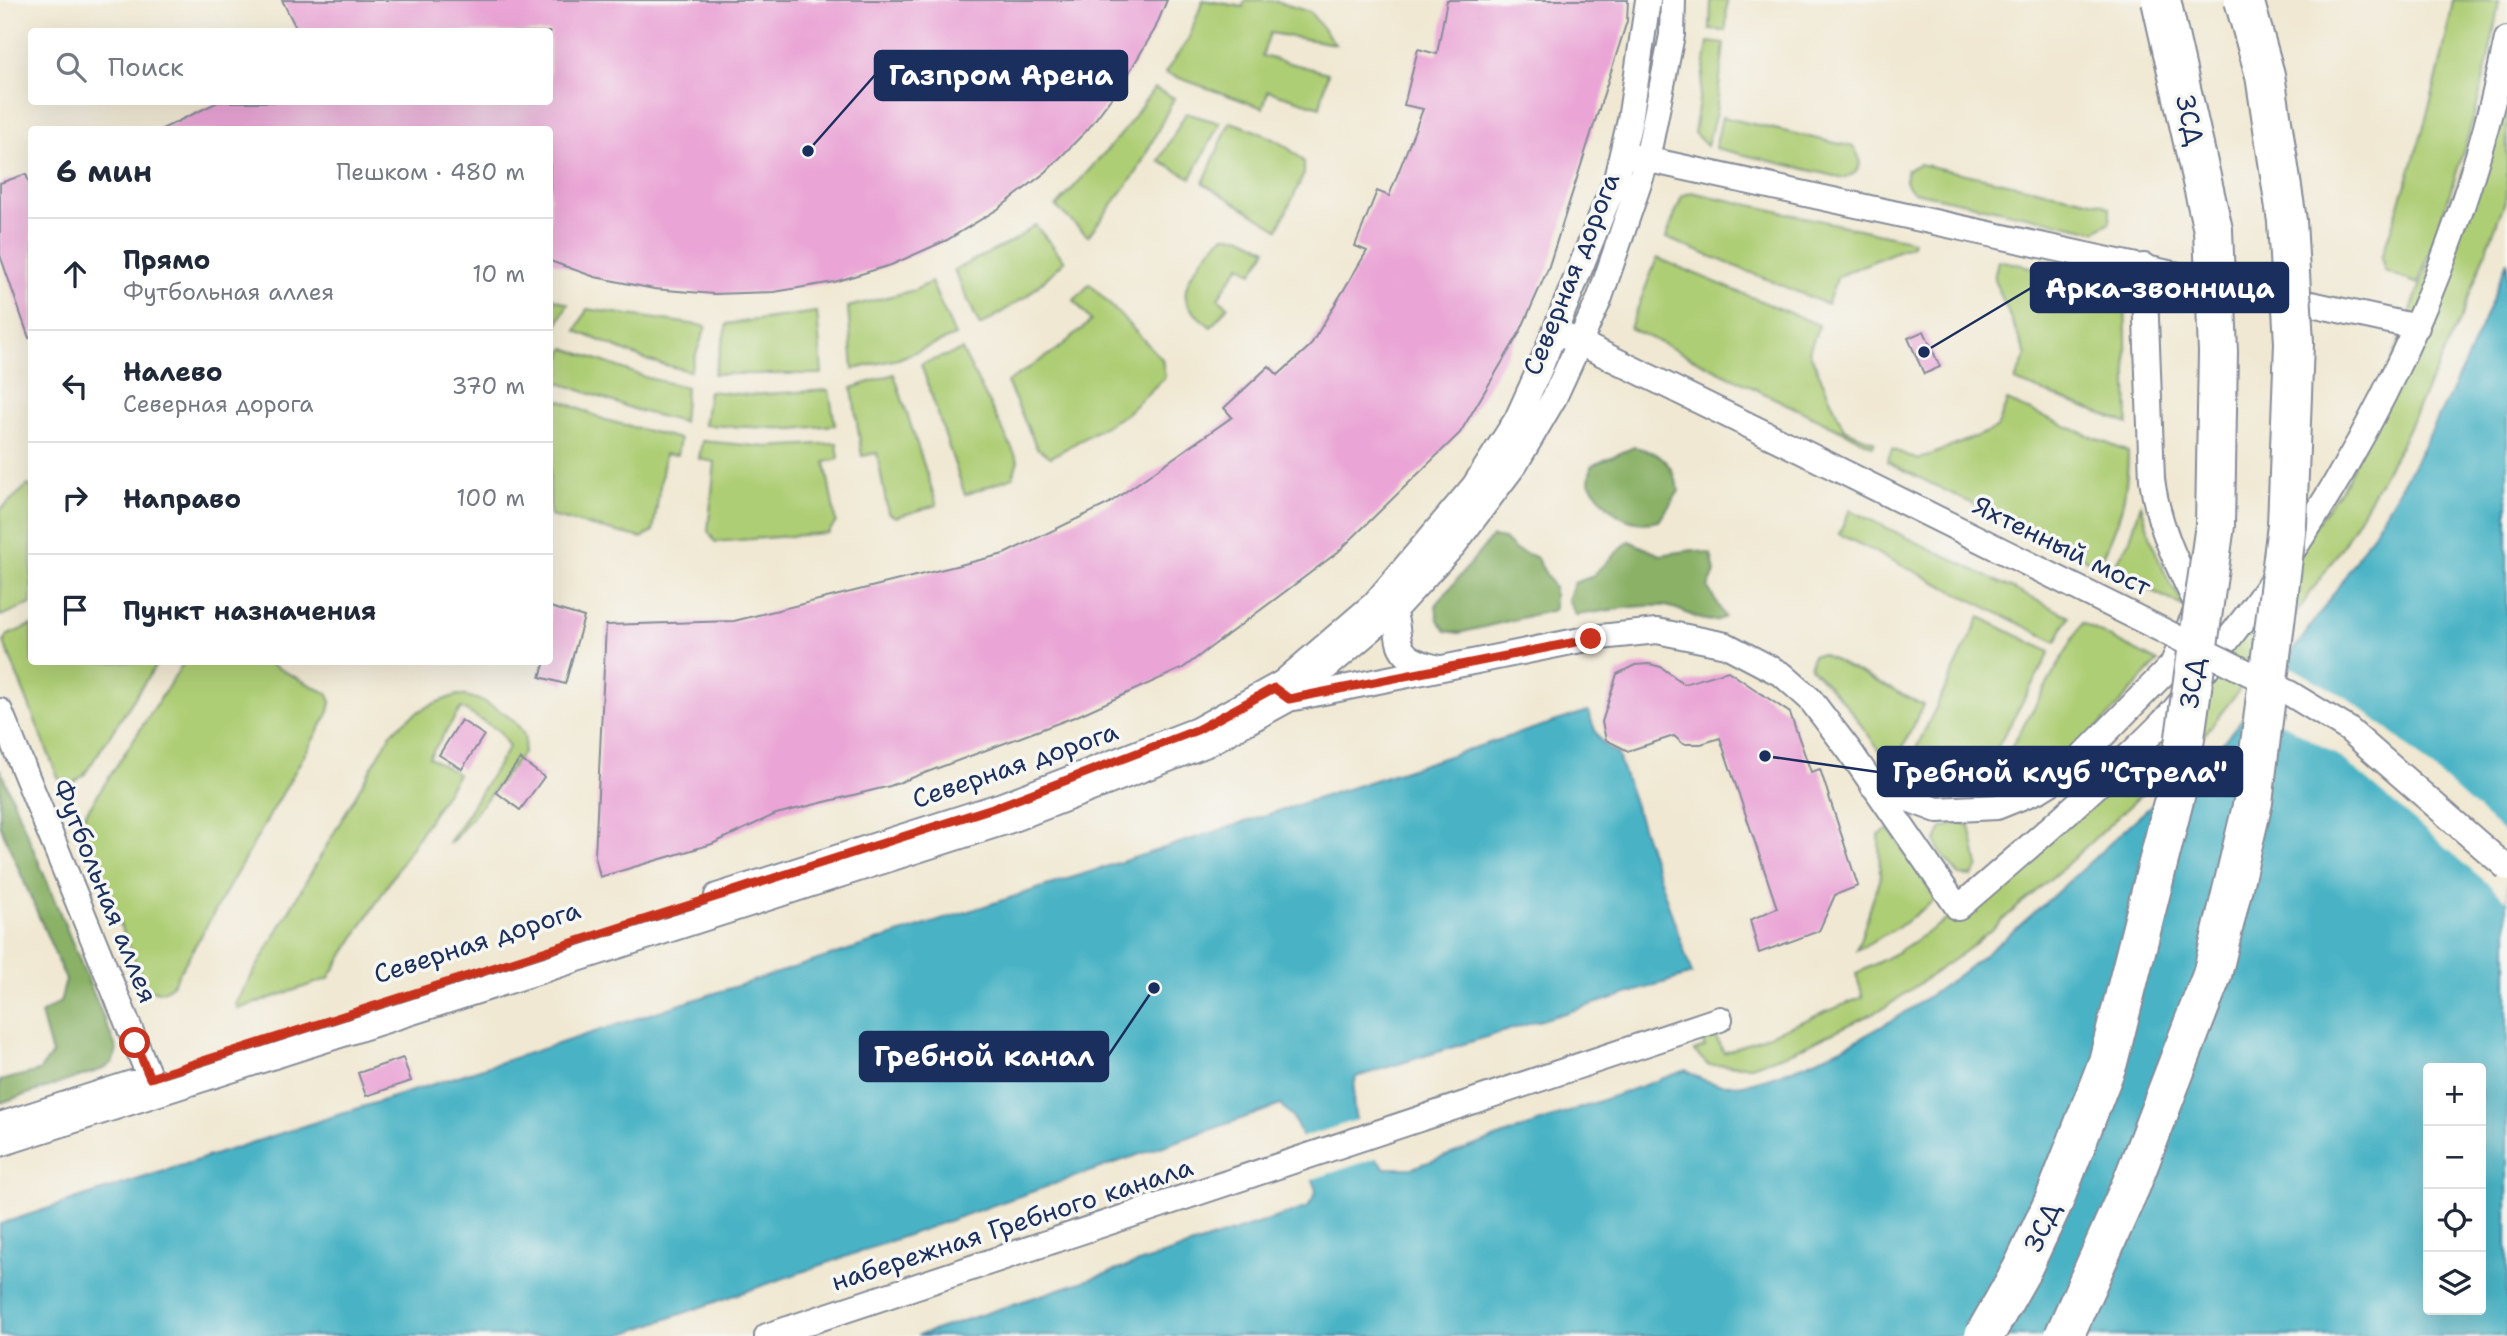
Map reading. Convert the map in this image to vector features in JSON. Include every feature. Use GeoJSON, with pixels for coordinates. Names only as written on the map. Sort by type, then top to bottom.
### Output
{"type":"FeatureCollection","features":[{"type":"Feature","properties":{"kind":"highway","name":"ЗСД"},"geometry":{"type":"LineString","coordinates":[[1984,1336],[2021,1271],[2054,1201],[2108,1062],[2179,780],[2213,538],[2218,352],[2213,230],[2161,0]]}},
{"type":"Feature","properties":{"kind":"highway"},"geometry":{"type":"LineString","coordinates":[[2064,1336],[2131,1185],[2212,975],[2253,802],[2287,525],[2294,343],[2287,221],[2265,75],[2244,0]]}},
{"type":"Feature","properties":{"kind":"street","name":"Северная дорога"},"geometry":{"type":"LineString","coordinates":[[1387,604],[1497,452],[1517,419],[1556,332],[1598,227],[1622,153],[1645,35],[1648,0]]}},
{"type":"Feature","properties":{"kind":"street","name":"Северная дорога"},"geometry":{"type":"LineString","coordinates":[[0,1144],[153,1085],[1002,805],[1197,730],[1281,693],[1454,545],[1516,463],[1554,398],[1581,343],[1632,212],[1647,160],[1672,35],[1673,0]]}},
{"type":"Feature","properties":{"kind":"street"},"geometry":{"type":"LineString","coordinates":[[1281,693],[1439,668],[1591,639],[1657,631],[1726,645],[1783,675],[1810,699],[1958,908],[2166,718],[2264,594],[2333,491],[2390,387],[2417,327],[2474,169],[2507,39]]}},
{"type":"Feature","properties":{"kind":"street"},"geometry":{"type":"LineString","coordinates":[[1622,153],[2417,327]]}},
{"type":"Feature","properties":{"kind":"street"},"geometry":{"type":"LineString","coordinates":[[1873,786],[1937,810],[1997,807],[2039,790],[2065,774],[2125,717],[2172,665],[2199,607],[2171,554],[2156,509],[2152,478],[2144,266]]}},
{"type":"Feature","properties":{"kind":"street","name":"Яхтенный мост"},"geometry":{"type":"LineString","coordinates":[[1556,332],[2289,693],[2348,729],[2507,868]]}},
{"type":"Feature","properties":{"kind":"street"},"geometry":{"type":"LineString","coordinates":[[1387,604],[1400,647],[1410,659],[1439,668]]}},
{"type":"Feature","properties":{"kind":"street","name":"Футбольная аллея"},"geometry":{"type":"LineString","coordinates":[[0,711],[153,1085]]}},
{"type":"Feature","properties":{"kind":"street","name":"набережная Гребного канала"},"geometry":{"type":"LineString","coordinates":[[767,1336],[1720,1019]]}},
{"type":"Feature","properties":{"kind":"street","name":"Северная дорога"},"geometry":{"type":"LineString","coordinates":[[0,1125],[153,1085]]}},
{"type":"Feature","properties":{"kind":"green space"},"geometry":{"type":"Polygon","coordinates":[[[1203,0],[1243,7],[1245,0],[1271,0],[1310,12],[1335,44],[1270,33],[1262,56],[1328,73],[1320,107],[1268,91],[1263,108],[1165,73],[1188,40],[1203,0]]]}},
{"type":"Feature","properties":{"kind":"green space"},"geometry":{"type":"Polygon","coordinates":[[[1711,0],[1727,0],[1726,31],[1710,30],[1711,0]]]}},
{"type":"Feature","properties":{"kind":"green space"},"geometry":{"type":"Polygon","coordinates":[[[2453,0],[2499,0],[2476,108],[2418,284],[2385,271],[2381,258],[2432,98],[2453,0]]]}},
{"type":"Feature","properties":{"kind":"green space"},"geometry":{"type":"Polygon","coordinates":[[[1708,42],[1724,44],[1716,112],[1707,146],[1694,133],[1708,42]]]}},
{"type":"Feature","properties":{"kind":"green space"},"geometry":{"type":"Polygon","coordinates":[[[2507,53],[2507,196],[2462,315],[2397,452],[2340,550],[2280,637],[2201,739],[2064,867],[1970,948],[1886,1007],[1794,1051],[1751,1066],[1708,1065],[1694,1051],[1705,1047],[1701,1037],[1713,1032],[1724,1053],[1863,997],[1856,974],[1896,953],[1972,903],[2161,741],[2348,479],[2507,53]]]}},
{"type":"Feature","properties":{"kind":"green space"},"geometry":{"type":"Polygon","coordinates":[[[1154,88],[1174,98],[1137,172],[1088,236],[1056,207],[1124,131],[1154,88]]]}},
{"type":"Feature","properties":{"kind":"green space"},"geometry":{"type":"Polygon","coordinates":[[[1186,113],[1220,123],[1191,178],[1159,161],[1186,113]]]}},
{"type":"Feature","properties":{"kind":"green space"},"geometry":{"type":"Polygon","coordinates":[[[1722,117],[1853,147],[1859,158],[1859,167],[1854,174],[1843,178],[1715,148],[1722,117]]]}},
{"type":"Feature","properties":{"kind":"green space"},"geometry":{"type":"Polygon","coordinates":[[[1230,122],[1270,138],[1288,148],[1304,162],[1304,174],[1278,229],[1203,183],[1230,122]]]}},
{"type":"Feature","properties":{"kind":"green space"},"geometry":{"type":"Polygon","coordinates":[[[1919,164],[2101,203],[2110,208],[2110,222],[2096,231],[1914,192],[1907,185],[1906,173],[1919,164]]]}},
{"type":"Feature","properties":{"kind":"green space"},"geometry":{"type":"Polygon","coordinates":[[[1691,192],[1913,241],[1912,245],[1838,276],[1827,304],[1666,238],[1682,196],[1691,192]]]}},
{"type":"Feature","properties":{"kind":"green space"},"geometry":{"type":"Polygon","coordinates":[[[1035,225],[1065,261],[1027,296],[980,326],[954,270],[1013,241],[1035,225]]]}},
{"type":"Feature","properties":{"kind":"green space"},"geometry":{"type":"Polygon","coordinates":[[[1224,236],[1240,236],[1267,249],[1252,273],[1240,265],[1218,298],[1228,306],[1211,327],[1190,308],[1185,295],[1186,288],[1198,264],[1224,236]]]}},
{"type":"Feature","properties":{"kind":"green space"},"geometry":{"type":"Polygon","coordinates":[[[1657,258],[1819,325],[1809,351],[1844,429],[1875,442],[1873,446],[1630,328],[1657,258]]]}},
{"type":"Feature","properties":{"kind":"green space"},"geometry":{"type":"Polygon","coordinates":[[[1998,260],[2120,286],[2125,299],[2128,424],[2015,381],[2026,355],[1994,279],[1998,260]]]}},
{"type":"Feature","properties":{"kind":"green space"},"geometry":{"type":"Polygon","coordinates":[[[931,282],[955,336],[898,359],[853,369],[848,307],[915,290],[931,282]]]}},
{"type":"Feature","properties":{"kind":"green space"},"geometry":{"type":"Polygon","coordinates":[[[1090,284],[1162,359],[1165,377],[1126,414],[1051,457],[1037,448],[1007,382],[1058,349],[1091,321],[1074,300],[1090,284]]]}},
{"type":"Feature","properties":{"kind":"green space"},"geometry":{"type":"Polygon","coordinates":[[[553,298],[568,304],[556,327],[553,325],[553,298]]]}},
{"type":"Feature","properties":{"kind":"green space"},"geometry":{"type":"Polygon","coordinates":[[[587,309],[706,326],[690,371],[649,361],[576,331],[587,309]]]}},
{"type":"Feature","properties":{"kind":"green space"},"geometry":{"type":"Polygon","coordinates":[[[817,312],[822,374],[714,374],[727,324],[817,312]]]}},
{"type":"Feature","properties":{"kind":"green space"},"geometry":{"type":"Polygon","coordinates":[[[565,348],[648,378],[686,387],[683,422],[639,411],[553,381],[565,348]]]}},
{"type":"Feature","properties":{"kind":"green space"},"geometry":{"type":"Polygon","coordinates":[[[962,350],[1018,460],[1013,477],[965,495],[921,364],[962,350]]]}},
{"type":"Feature","properties":{"kind":"green space"},"geometry":{"type":"Polygon","coordinates":[[[894,374],[937,505],[896,517],[888,513],[877,453],[862,456],[852,388],[894,374]]]}},
{"type":"Feature","properties":{"kind":"green space"},"geometry":{"type":"Polygon","coordinates":[[[829,390],[835,425],[793,429],[704,425],[709,391],[749,395],[829,390]]]}},
{"type":"Feature","properties":{"kind":"green space"},"geometry":{"type":"Polygon","coordinates":[[[553,397],[605,420],[680,439],[677,455],[665,454],[653,531],[642,538],[553,517],[553,397]]]}},
{"type":"Feature","properties":{"kind":"green space"},"geometry":{"type":"Polygon","coordinates":[[[2007,401],[2128,452],[2121,510],[2112,538],[2098,565],[1887,462],[1892,449],[1918,460],[1997,428],[2007,401]]]}},
{"type":"Feature","properties":{"kind":"green space"},"geometry":{"type":"Polygon","coordinates":[[[702,441],[767,447],[837,443],[839,459],[825,462],[836,522],[828,533],[715,542],[708,531],[715,462],[699,459],[702,441]]]}},
{"type":"Feature","properties":{"kind":"green space"},"geometry":{"type":"Polygon","coordinates":[[[1634,447],[1659,456],[1673,473],[1679,491],[1659,521],[1636,522],[1618,515],[1589,483],[1591,466],[1634,447]]]}},
{"type":"Feature","properties":{"kind":"green space"},"geometry":{"type":"Polygon","coordinates":[[[28,485],[28,605],[0,616],[0,510],[28,485]]]}},
{"type":"Feature","properties":{"kind":"green space"},"geometry":{"type":"Polygon","coordinates":[[[2141,504],[2165,573],[2189,609],[2111,571],[2129,542],[2141,504]]]}},
{"type":"Feature","properties":{"kind":"green space"},"geometry":{"type":"Polygon","coordinates":[[[1850,510],[2069,616],[2056,642],[1839,534],[1850,510]]]}},
{"type":"Feature","properties":{"kind":"green space"},"geometry":{"type":"Polygon","coordinates":[[[1492,537],[1504,539],[1515,550],[1536,557],[1554,588],[1554,610],[1459,633],[1446,631],[1438,620],[1436,605],[1492,537]]]}},
{"type":"Feature","properties":{"kind":"green space"},"geometry":{"type":"Polygon","coordinates":[[[1629,541],[1660,555],[1693,550],[1711,554],[1715,572],[1708,588],[1725,617],[1717,620],[1702,619],[1663,606],[1631,607],[1576,615],[1568,600],[1574,583],[1591,577],[1629,541]]]}},
{"type":"Feature","properties":{"kind":"green space"},"geometry":{"type":"Polygon","coordinates":[[[1980,617],[2050,652],[1975,788],[1970,791],[1932,784],[1905,771],[1980,617]]]}},
{"type":"Feature","properties":{"kind":"green space"},"geometry":{"type":"Polygon","coordinates":[[[2082,623],[2158,662],[2101,725],[2058,764],[2009,792],[1982,799],[2082,623]]]}},
{"type":"Feature","properties":{"kind":"green space"},"geometry":{"type":"Polygon","coordinates":[[[28,626],[28,665],[156,665],[84,775],[74,782],[59,780],[4,642],[8,635],[28,626]]]}},
{"type":"Feature","properties":{"kind":"green space"},"geometry":{"type":"Polygon","coordinates":[[[1822,654],[1923,705],[1895,764],[1886,759],[1844,702],[1810,667],[1813,655],[1822,654]]]}},
{"type":"Feature","properties":{"kind":"green space"},"geometry":{"type":"Polygon","coordinates":[[[182,665],[272,665],[328,694],[331,702],[329,712],[173,984],[166,990],[157,992],[146,988],[80,828],[82,819],[182,665]]]}},
{"type":"Feature","properties":{"kind":"green space"},"geometry":{"type":"Polygon","coordinates":[[[458,695],[486,703],[514,721],[524,736],[523,753],[449,843],[509,747],[499,731],[461,708],[429,757],[458,774],[328,979],[238,1009],[236,1003],[391,734],[422,710],[458,695]]]}},
{"type":"Feature","properties":{"kind":"green space"},"geometry":{"type":"Polygon","coordinates":[[[0,769],[117,1050],[112,1063],[103,1069],[0,1103],[0,1081],[39,1071],[52,1054],[41,1014],[60,1002],[66,980],[0,825],[0,769]]]}},
{"type":"Feature","properties":{"kind":"green space"},"geometry":{"type":"Polygon","coordinates":[[[1954,823],[1970,825],[1978,866],[1972,876],[1959,875],[1939,851],[1936,841],[1942,828],[1954,823]]]}},
{"type":"Feature","properties":{"kind":"green space"},"geometry":{"type":"Polygon","coordinates":[[[1889,829],[1936,899],[1903,924],[1857,950],[1880,877],[1879,835],[1889,829]]]}},
{"type":"Feature","properties":{"kind":"water"},"geometry":{"type":"Polygon","coordinates":[[[2507,261],[2507,1336],[917,1336],[1308,1207],[1316,1192],[1308,1157],[1295,1123],[1281,1105],[618,1336],[0,1336],[0,1224],[1588,711],[1601,741],[1617,753],[1692,974],[1356,1077],[1353,1102],[1355,1114],[1369,1148],[1385,1168],[1412,1168],[1686,1070],[1699,1078],[1726,1085],[1753,1082],[1795,1068],[1844,1047],[1890,1021],[1934,993],[1976,961],[2017,928],[2227,737],[2278,672],[2355,561],[2391,504],[2455,385],[2507,261]]]}},
{"type":"Feature","properties":{"kind":"pier"},"geometry":{"type":"Polygon","coordinates":[[[2280,661],[2349,699],[2403,742],[2507,836],[2507,900],[2340,757],[2249,703],[2280,661]]]}},
{"type":"Feature","properties":{"kind":"pier"},"geometry":{"type":"Polygon","coordinates":[[[1360,1119],[1370,1149],[1379,1157],[1310,1180],[1297,1139],[1360,1119]]]}},
{"type":"Feature","properties":{"kind":"building"},"geometry":{"type":"Polygon","coordinates":[[[282,0],[1167,0],[1155,29],[1124,81],[1088,129],[1046,172],[998,209],[947,240],[891,265],[834,282],[774,292],[714,294],[654,289],[595,277],[553,262],[553,126],[168,126],[212,105],[553,105],[553,28],[296,28],[282,0]]]}},
{"type":"Feature","properties":{"kind":"building"},"geometry":{"type":"Polygon","coordinates":[[[1447,0],[1628,0],[1627,21],[1548,269],[1520,332],[1460,433],[1338,552],[1183,668],[1077,716],[890,786],[776,814],[712,844],[600,877],[595,856],[606,625],[734,621],[1004,554],[1108,504],[1232,417],[1224,408],[1269,366],[1278,375],[1310,346],[1367,251],[1355,246],[1377,191],[1389,196],[1423,109],[1404,105],[1418,49],[1437,54],[1447,0]]]}},
{"type":"Feature","properties":{"kind":"building"},"geometry":{"type":"Polygon","coordinates":[[[26,174],[28,180],[28,335],[0,255],[0,183],[26,174]]]}},
{"type":"Feature","properties":{"kind":"building"},"geometry":{"type":"Polygon","coordinates":[[[1924,331],[1940,367],[1924,374],[1908,338],[1924,331]]]}},
{"type":"Feature","properties":{"kind":"building"},"geometry":{"type":"Polygon","coordinates":[[[553,608],[584,617],[565,684],[540,677],[544,665],[553,665],[553,608]]]}},
{"type":"Feature","properties":{"kind":"building"},"geometry":{"type":"Polygon","coordinates":[[[1635,665],[1661,667],[1684,684],[1728,671],[1790,713],[1811,772],[1820,769],[1858,886],[1835,895],[1819,931],[1759,953],[1750,920],[1777,908],[1720,738],[1701,744],[1683,744],[1674,736],[1628,751],[1606,740],[1602,722],[1617,674],[1635,665]]]}},
{"type":"Feature","properties":{"kind":"building"},"geometry":{"type":"Polygon","coordinates":[[[461,720],[484,735],[462,769],[439,755],[461,720]]]}},
{"type":"Feature","properties":{"kind":"building"},"geometry":{"type":"Polygon","coordinates":[[[520,759],[544,777],[520,810],[496,792],[520,759]]]}},
{"type":"Feature","properties":{"kind":"building"},"geometry":{"type":"Polygon","coordinates":[[[403,1058],[411,1081],[366,1096],[358,1073],[403,1058]]]}},
{"type":"Feature","properties":{"kind":"place","name":"Газпром Арена"},"geometry":{"type":"Point","coordinates":[808,151]}},
{"type":"Feature","properties":{"kind":"place","name":"Арка-звонница"},"geometry":{"type":"Point","coordinates":[1924,352]}},
{"type":"Feature","properties":{"kind":"place","name":"Гребной клуб \"Стрела\""},"geometry":{"type":"Point","coordinates":[1765,756]}},
{"type":"Feature","properties":{"kind":"place","name":"Гребной канал"},"geometry":{"type":"Point","coordinates":[1154,988]}},
{"type":"Feature","properties":{"kind":"route"},"geometry":{"type":"LineString","coordinates":[[135,1043],[150,1078],[1002,805],[1094,772],[1197,730],[1242,708],[1274,688],[1289,699],[1591,639]]}}]}
